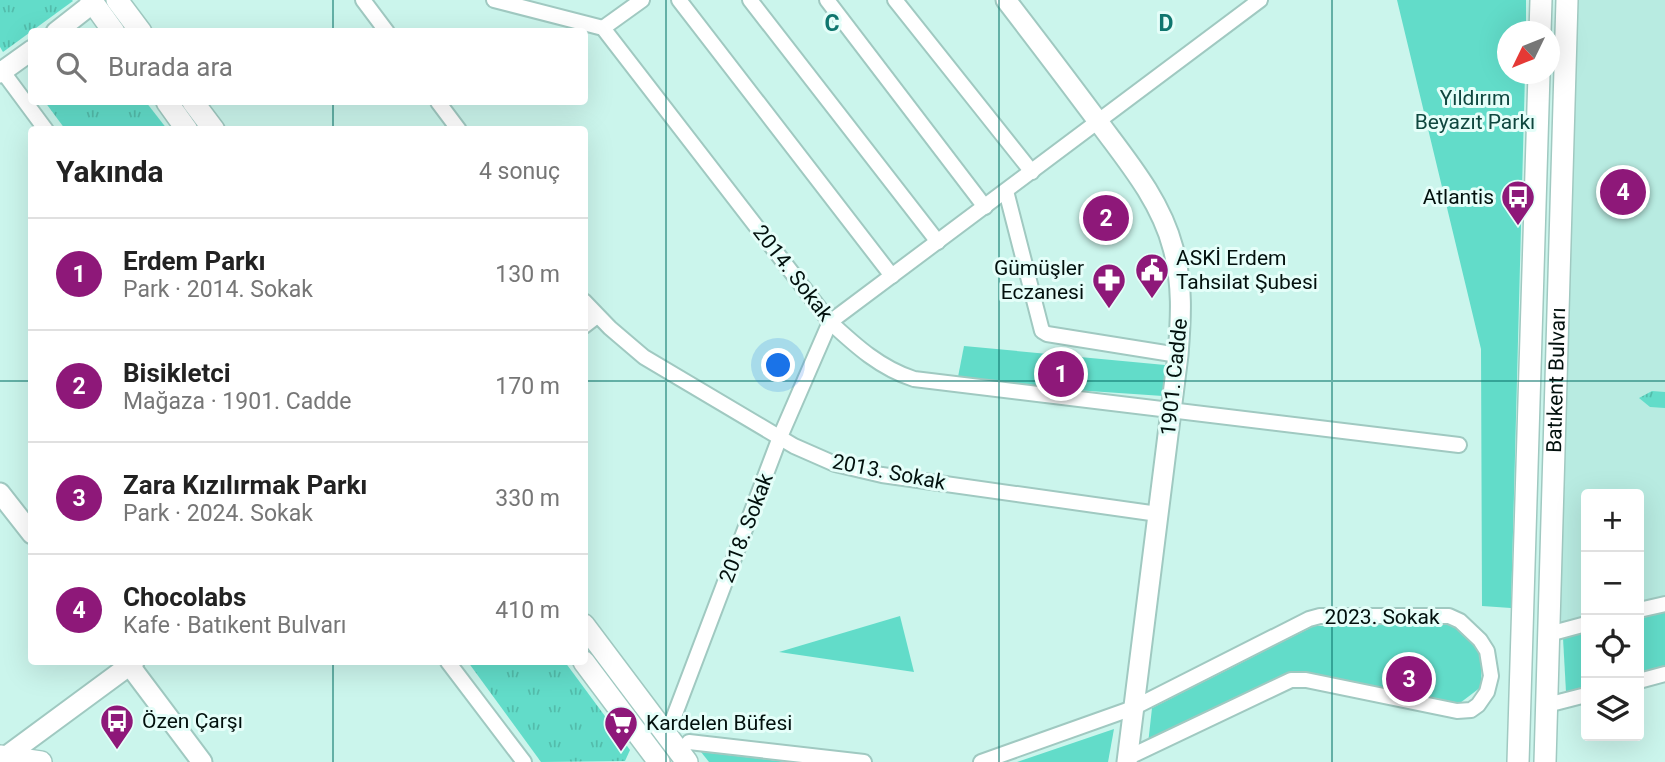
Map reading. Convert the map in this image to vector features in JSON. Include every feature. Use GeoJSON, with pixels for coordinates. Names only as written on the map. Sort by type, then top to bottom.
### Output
{"type":"FeatureCollection","features":[{"type":"Feature","properties":{"kind":"main road"},"geometry":{"type":"LineString","coordinates":[[117,0],[138,28]]}},
{"type":"Feature","properties":{"kind":"main road"},"geometry":{"type":"LineString","coordinates":[[1540,21],[1541,0]]}},
{"type":"Feature","properties":{"kind":"main road","name":"Batıkent Bulvarı"},"geometry":{"type":"LineString","coordinates":[[1545,762],[1567,0]]}},
{"type":"Feature","properties":{"kind":"main road"},"geometry":{"type":"LineString","coordinates":[[92,2],[111,28]]}},
{"type":"Feature","properties":{"kind":"main road","name":"Batıkent Bulvarı"},"geometry":{"type":"LineString","coordinates":[[1518,762],[1539,84]]}},
{"type":"Feature","properties":{"kind":"main road"},"geometry":{"type":"LineString","coordinates":[[169,105],[184,126]]}},
{"type":"Feature","properties":{"kind":"main road"},"geometry":{"type":"LineString","coordinates":[[195,105],[211,126]]}},
{"type":"Feature","properties":{"kind":"main road"},"geometry":{"type":"LineString","coordinates":[[588,630],[667,735],[688,752]]}},
{"type":"Feature","properties":{"kind":"main road"},"geometry":{"type":"LineString","coordinates":[[586,665],[659,762]]}},
{"type":"Feature","properties":{"kind":"main road"},"geometry":{"type":"LineString","coordinates":[[1521,704],[1547,705]]}},
{"type":"Feature","properties":{"kind":"main road"},"geometry":{"type":"LineString","coordinates":[[3,756],[41,762]]}},
{"type":"Feature","properties":{"kind":"street"},"geometry":{"type":"LineString","coordinates":[[363,0],[384,28]]}},
{"type":"Feature","properties":{"kind":"street"},"geometry":{"type":"LineString","coordinates":[[494,0],[603,28],[640,0]]}},
{"type":"Feature","properties":{"kind":"street"},"geometry":{"type":"LineString","coordinates":[[679,0],[892,276]]}},
{"type":"Feature","properties":{"kind":"street"},"geometry":{"type":"LineString","coordinates":[[750,0],[938,242]]}},
{"type":"Feature","properties":{"kind":"street"},"geometry":{"type":"LineString","coordinates":[[827,0],[985,207]]}},
{"type":"Feature","properties":{"kind":"street"},"geometry":{"type":"LineString","coordinates":[[895,0],[1032,172]]}},
{"type":"Feature","properties":{"kind":"street","name":"1901. Cadde"},"geometry":{"type":"LineString","coordinates":[[1006,0],[1137,173],[1159,211],[1173,247],[1180,279],[1182,308],[1178,355],[1127,760]]}},
{"type":"Feature","properties":{"kind":"street"},"geometry":{"type":"LineString","coordinates":[[830,322],[1260,0]]}},
{"type":"Feature","properties":{"kind":"street"},"geometry":{"type":"LineString","coordinates":[[61,28],[92,2]]}},
{"type":"Feature","properties":{"kind":"street","name":"2014. Sokak"},"geometry":{"type":"LineString","coordinates":[[603,28],[830,322],[881,365],[898,374],[914,379],[1460,445]]}},
{"type":"Feature","properties":{"kind":"street"},"geometry":{"type":"LineString","coordinates":[[28,53],[1,71],[43,126]]}},
{"type":"Feature","properties":{"kind":"street"},"geometry":{"type":"LineString","coordinates":[[440,105],[456,126]]}},
{"type":"Feature","properties":{"kind":"street"},"geometry":{"type":"LineString","coordinates":[[1006,191],[1042,331],[1178,355]]}},
{"type":"Feature","properties":{"kind":"street","name":"2013. Sokak"},"geometry":{"type":"LineString","coordinates":[[588,306],[644,357],[780,437],[835,464],[882,475],[1158,514]]}},
{"type":"Feature","properties":{"kind":"street"},"geometry":{"type":"LineString","coordinates":[[588,323],[597,316]]}},
{"type":"Feature","properties":{"kind":"street","name":"2018. Sokak"},"geometry":{"type":"LineString","coordinates":[[667,735],[780,437],[830,322]]}},
{"type":"Feature","properties":{"kind":"street"},"geometry":{"type":"LineString","coordinates":[[0,493],[28,529]]}},
{"type":"Feature","properties":{"kind":"street"},"geometry":{"type":"LineString","coordinates":[[1644,609],[1665,604]]}},
{"type":"Feature","properties":{"kind":"street","name":"2023. Sokak"},"geometry":{"type":"LineString","coordinates":[[981,762],[1133,708],[1309,619],[1320,616],[1448,615],[1480,640],[1487,652],[1491,676],[1483,699],[1471,710],[1464,711],[1306,680],[1292,680],[1127,760]]}},
{"type":"Feature","properties":{"kind":"street"},"geometry":{"type":"LineString","coordinates":[[1549,634],[1581,625]]}},
{"type":"Feature","properties":{"kind":"street"},"geometry":{"type":"LineString","coordinates":[[3,756],[127,665]]}},
{"type":"Feature","properties":{"kind":"street"},"geometry":{"type":"LineString","coordinates":[[131,665],[202,762]]}},
{"type":"Feature","properties":{"kind":"street"},"geometry":{"type":"LineString","coordinates":[[450,665],[524,762]]}},
{"type":"Feature","properties":{"kind":"street"},"geometry":{"type":"LineString","coordinates":[[1644,680],[1665,674]]}},
{"type":"Feature","properties":{"kind":"street"},"geometry":{"type":"LineString","coordinates":[[1547,705],[1581,696]]}},
{"type":"Feature","properties":{"kind":"street"},"geometry":{"type":"LineString","coordinates":[[688,752],[864,762]]}},
{"type":"Feature","properties":{"kind":"shaded area"},"geometry":{"type":"Polygon","coordinates":[[[1567,0],[1665,0],[1665,604],[1644,609],[1644,489],[1581,489],[1581,625],[1549,634],[1567,0]]]}},
{"type":"Feature","properties":{"kind":"green space"},"geometry":{"type":"Polygon","coordinates":[[[0,0],[73,1],[36,28],[28,28],[28,34],[3,52],[0,47],[0,0]]]}},
{"type":"Feature","properties":{"kind":"green space","name":"Yıldırım Beyazıt Parkı"},"geometry":{"type":"Polygon","coordinates":[[[1397,0],[1526,0],[1526,21],[1497,21],[1497,84],[1525,84],[1511,608],[1482,606],[1481,349],[1397,0]]]}},
{"type":"Feature","properties":{"kind":"green space"},"geometry":{"type":"Polygon","coordinates":[[[47,105],[148,105],[165,126],[63,126],[47,105]]]}},
{"type":"Feature","properties":{"kind":"green space"},"geometry":{"type":"Polygon","coordinates":[[[964,346],[1165,365],[1163,396],[957,382],[964,346]]]}},
{"type":"Feature","properties":{"kind":"green space"},"geometry":{"type":"Polygon","coordinates":[[[1652,391],[1665,392],[1665,408],[1650,407],[1639,398],[1652,391]]]}},
{"type":"Feature","properties":{"kind":"green space"},"geometry":{"type":"Polygon","coordinates":[[[1665,612],[1665,667],[1644,673],[1644,618],[1665,612]]]}},
{"type":"Feature","properties":{"kind":"green space"},"geometry":{"type":"Polygon","coordinates":[[[900,616],[914,672],[779,652],[900,616]]]}},
{"type":"Feature","properties":{"kind":"green space"},"geometry":{"type":"Polygon","coordinates":[[[1455,624],[1482,653],[1481,687],[1460,703],[1295,671],[1148,744],[1152,708],[1314,626],[1455,624]]]}},
{"type":"Feature","properties":{"kind":"green space"},"geometry":{"type":"Polygon","coordinates":[[[1581,633],[1581,688],[1566,692],[1563,638],[1581,633]]]}},
{"type":"Feature","properties":{"kind":"green space"},"geometry":{"type":"Polygon","coordinates":[[[470,665],[567,665],[630,750],[625,761],[541,762],[470,665]]]}},
{"type":"Feature","properties":{"kind":"green space"},"geometry":{"type":"Polygon","coordinates":[[[1114,729],[1108,762],[1017,762],[1114,729]]]}},
{"type":"Feature","properties":{"kind":"green space"},"geometry":{"type":"Polygon","coordinates":[[[702,752],[787,762],[709,762],[702,752]]]}},
{"type":"Feature","properties":{"kind":"place","name":"Chocolabs"},"geometry":{"type":"Point","coordinates":[1623,192]}},
{"type":"Feature","properties":{"kind":"place","name":"Bisikletci"},"geometry":{"type":"Point","coordinates":[1106,218]}},
{"type":"Feature","properties":{"kind":"place","name":"Atlantis"},"geometry":{"type":"Point","coordinates":[1518,227]}},
{"type":"Feature","properties":{"kind":"place","name":"ASKİ Erdem Tahsilat Şubesi"},"geometry":{"type":"Point","coordinates":[1152,300]}},
{"type":"Feature","properties":{"kind":"place","name":"Gümüşler Eczanesi"},"geometry":{"type":"Point","coordinates":[1109,310]}},
{"type":"Feature","properties":{"kind":"place","name":"Erdem Parkı"},"geometry":{"type":"Point","coordinates":[1061,374]}},
{"type":"Feature","properties":{"kind":"place","name":"Zara Kızılırmak Parkı"},"geometry":{"type":"Point","coordinates":[1409,679]}},
{"type":"Feature","properties":{"kind":"place","name":"Özen Çarşı"},"geometry":{"type":"Point","coordinates":[117,751]}},
{"type":"Feature","properties":{"kind":"place","name":"Kardelen Büfesi"},"geometry":{"type":"Point","coordinates":[621,753]}}]}
